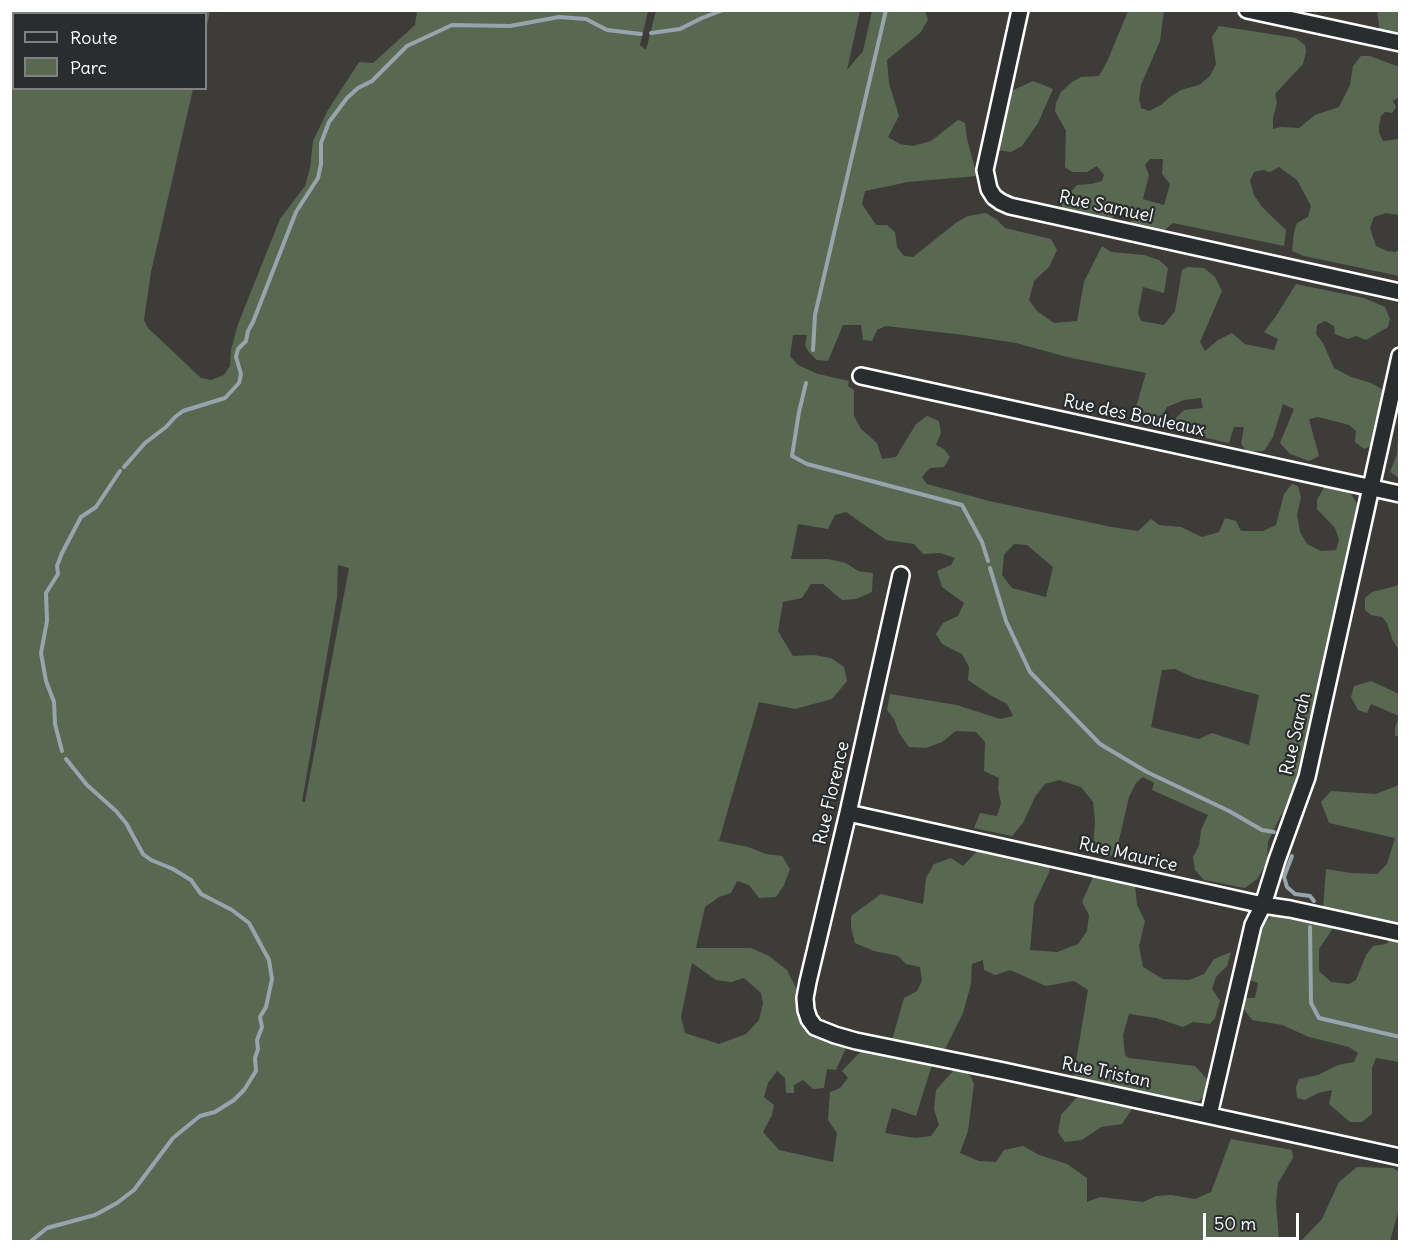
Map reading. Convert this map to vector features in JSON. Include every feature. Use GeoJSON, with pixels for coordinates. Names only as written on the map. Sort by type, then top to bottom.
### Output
{"type":"FeatureCollection","features":[{"type":"Feature","properties":{"kind":"street","name":"Rue Samuel"},"geometry":{"type":"LineString","coordinates":[[1020,10],[985,170],[989,189],[994,197],[1010,206],[1400,292]]}},
{"type":"Feature","properties":{"kind":"street"},"geometry":{"type":"LineString","coordinates":[[1247,10],[1284,14],[1400,43]]}},
{"type":"Feature","properties":{"kind":"street","name":"Rue Sarah"},"geometry":{"type":"LineString","coordinates":[[1209,1115],[1253,925],[1263,905],[1307,777],[1400,356]]}},
{"type":"Feature","properties":{"kind":"street","name":"Rue des Bouleaux"},"geometry":{"type":"LineString","coordinates":[[861,376],[1400,494]]}},
{"type":"Feature","properties":{"kind":"street","name":"Rue Florence"},"geometry":{"type":"LineString","coordinates":[[809,1019],[805,998],[808,982],[900,575]]}},
{"type":"Feature","properties":{"kind":"street","name":"Rue Maurice"},"geometry":{"type":"LineString","coordinates":[[848,813],[1400,933]]}},
{"type":"Feature","properties":{"kind":"street","name":"Rue Tristan"},"geometry":{"type":"LineString","coordinates":[[809,1019],[815,1027],[823,1031],[856,1041],[1209,1115],[1400,1158]]}},
{"type":"Feature","properties":{"kind":"green space"},"geometry":{"type":"Polygon","coordinates":[[[10,11],[210,11],[207,25],[207,12],[12,12],[12,90],[193,90],[151,272],[144,320],[148,328],[201,378],[211,380],[224,375],[230,366],[231,350],[238,324],[280,219],[305,186],[313,141],[328,110],[359,62],[373,63],[415,25],[417,12],[415,11],[648,11],[640,45],[646,50],[656,11],[860,11],[847,70],[863,51],[872,11],[925,11],[928,20],[920,33],[887,60],[889,83],[899,116],[888,137],[900,144],[913,146],[931,141],[958,120],[965,123],[977,176],[908,182],[865,191],[862,204],[876,225],[887,225],[895,232],[897,247],[904,256],[913,257],[968,216],[986,213],[1005,228],[1051,239],[1057,250],[1049,267],[1034,281],[1029,300],[1037,311],[1054,323],[1077,321],[1084,282],[1102,246],[1111,252],[1144,255],[1159,260],[1168,268],[1164,293],[1143,287],[1138,313],[1141,321],[1164,325],[1175,311],[1182,270],[1188,267],[1204,268],[1215,277],[1222,291],[1200,342],[1205,351],[1218,340],[1232,333],[1245,344],[1274,350],[1278,339],[1264,332],[1296,284],[1364,298],[1385,307],[1390,319],[1388,327],[1366,340],[1356,336],[1348,339],[1335,334],[1334,326],[1325,321],[1317,325],[1316,334],[1323,343],[1334,368],[1385,391],[1371,446],[1364,449],[1355,442],[1356,431],[1349,425],[1318,417],[1309,419],[1319,456],[1309,461],[1290,454],[1280,443],[1294,409],[1283,404],[1273,437],[1264,451],[1246,452],[1241,443],[1244,427],[1234,427],[1229,443],[1185,433],[1174,428],[1175,419],[1184,410],[1203,408],[1201,398],[1184,400],[1167,407],[1157,425],[1133,417],[1146,373],[1067,357],[1016,343],[964,335],[886,326],[877,330],[872,341],[863,340],[861,325],[843,325],[828,361],[817,360],[805,345],[807,335],[793,335],[790,356],[798,365],[818,374],[849,381],[848,386],[854,390],[854,416],[861,429],[877,443],[882,459],[896,457],[916,424],[927,416],[939,421],[941,433],[936,445],[944,449],[950,457],[944,467],[930,468],[922,477],[927,484],[989,501],[1112,527],[1138,531],[1151,519],[1159,525],[1181,527],[1202,537],[1219,532],[1225,518],[1236,521],[1241,531],[1263,531],[1276,525],[1284,494],[1292,484],[1298,486],[1301,497],[1297,515],[1300,532],[1307,544],[1321,551],[1336,550],[1339,540],[1335,528],[1317,509],[1317,500],[1326,484],[1351,494],[1357,504],[1340,592],[1291,801],[1268,842],[1267,863],[1257,879],[1245,888],[1204,880],[1195,870],[1193,857],[1199,846],[1201,830],[1208,815],[1152,790],[1154,783],[1143,777],[1136,783],[1129,797],[1116,853],[1107,858],[1093,849],[1095,821],[1093,802],[1081,787],[1059,780],[1045,784],[1035,797],[1023,823],[1012,836],[974,828],[980,813],[997,816],[1001,803],[998,789],[999,778],[984,771],[985,742],[976,732],[956,731],[942,742],[926,748],[909,747],[887,710],[890,694],[957,705],[1000,719],[1013,716],[1007,704],[968,680],[969,667],[962,654],[942,644],[936,634],[943,623],[958,616],[964,603],[942,587],[937,571],[951,565],[955,558],[940,553],[923,554],[914,544],[886,540],[846,512],[835,515],[828,529],[798,524],[791,559],[828,559],[846,563],[858,571],[873,573],[872,592],[856,599],[842,600],[823,584],[811,584],[802,598],[783,602],[778,631],[793,656],[814,655],[831,658],[844,667],[847,681],[832,699],[795,709],[759,702],[719,841],[782,856],[790,869],[776,897],[759,898],[749,885],[737,881],[731,893],[719,897],[705,907],[696,948],[751,948],[769,956],[787,970],[798,992],[797,1015],[806,1029],[824,1039],[847,1046],[836,1070],[827,1069],[824,1088],[813,1089],[803,1080],[794,1085],[794,1093],[786,1093],[785,1078],[777,1071],[768,1083],[764,1097],[774,1105],[772,1115],[763,1132],[779,1150],[833,1162],[837,1133],[828,1120],[830,1092],[840,1088],[848,1078],[842,1071],[862,1050],[932,1065],[916,1116],[892,1108],[885,1133],[915,1138],[931,1136],[939,1125],[934,1109],[936,1090],[954,1070],[969,1073],[974,1084],[968,1131],[960,1153],[979,1161],[996,1162],[1004,1150],[1023,1146],[1039,1155],[1067,1164],[1087,1178],[1087,1202],[1100,1197],[1143,1202],[1156,1196],[1171,1195],[1195,1199],[1211,1192],[1231,1139],[1292,1150],[1293,1158],[1278,1183],[1276,1202],[1279,1241],[11,1241],[10,11]],[[1014,544],[1004,555],[1002,575],[1012,588],[1046,597],[1053,567],[1027,545],[1014,544]],[[338,565],[337,597],[302,802],[305,802],[349,568],[338,565]],[[1175,669],[1162,670],[1151,727],[1199,739],[1212,733],[1249,745],[1259,695],[1195,678],[1175,669]],[[692,963],[681,1017],[685,1033],[719,1044],[746,1034],[759,1020],[763,1003],[761,993],[744,978],[731,982],[716,980],[692,963]]]}},
{"type":"Feature","properties":{"kind":"green space"},"geometry":{"type":"Polygon","coordinates":[[[1128,11],[1164,11],[1160,41],[1141,85],[1139,99],[1141,108],[1149,111],[1181,90],[1199,85],[1210,76],[1216,64],[1212,37],[1219,26],[1296,38],[1305,45],[1303,64],[1275,94],[1277,103],[1273,129],[1299,128],[1315,115],[1339,107],[1350,85],[1353,66],[1361,56],[1370,56],[1399,67],[1399,97],[1393,101],[1396,107],[1392,113],[1385,112],[1381,116],[1379,133],[1383,141],[1399,139],[1399,215],[1386,213],[1374,217],[1370,228],[1376,246],[1387,251],[1399,250],[1399,276],[1304,256],[1292,251],[1297,223],[1308,217],[1311,206],[1297,180],[1279,167],[1270,172],[1263,170],[1254,172],[1250,181],[1254,195],[1262,207],[1286,230],[1284,246],[1173,223],[1161,233],[1131,227],[1131,211],[1105,221],[1062,212],[1062,201],[1077,185],[1102,181],[1104,175],[1097,166],[1087,172],[1072,172],[1065,167],[1066,131],[1055,111],[1056,103],[1061,92],[1072,82],[1081,77],[1099,76],[1128,11]],[[1150,159],[1145,165],[1149,175],[1143,199],[1164,205],[1170,184],[1162,174],[1163,159],[1150,159]]]}},
{"type":"Feature","properties":{"kind":"green space"},"geometry":{"type":"Polygon","coordinates":[[[1377,11],[1399,11],[1399,36],[1380,32],[1377,11]]]}},
{"type":"Feature","properties":{"kind":"green space"},"geometry":{"type":"Polygon","coordinates":[[[1033,81],[1053,89],[1038,123],[1022,146],[1011,152],[997,150],[1009,92],[1033,81]]]}},
{"type":"Feature","properties":{"kind":"green space"},"geometry":{"type":"Polygon","coordinates":[[[1399,425],[1399,478],[1390,472],[1397,454],[1399,425]]]}},
{"type":"Feature","properties":{"kind":"green space"},"geometry":{"type":"Polygon","coordinates":[[[1399,584],[1399,650],[1382,617],[1371,615],[1365,610],[1365,598],[1372,592],[1399,584]]]}},
{"type":"Feature","properties":{"kind":"green space"},"geometry":{"type":"Polygon","coordinates":[[[1371,681],[1399,694],[1399,716],[1371,704],[1367,713],[1358,710],[1351,697],[1354,686],[1371,681]]]}},
{"type":"Feature","properties":{"kind":"green space"},"geometry":{"type":"Polygon","coordinates":[[[1399,716],[1399,736],[1395,736],[1395,728],[1399,716]]]}},
{"type":"Feature","properties":{"kind":"green space"},"geometry":{"type":"Polygon","coordinates":[[[1399,785],[1399,927],[1323,909],[1326,869],[1377,874],[1387,864],[1395,838],[1329,823],[1321,802],[1331,791],[1376,794],[1399,785]]]}},
{"type":"Feature","properties":{"kind":"green space"},"geometry":{"type":"Polygon","coordinates":[[[979,849],[1048,864],[1050,870],[1034,904],[1030,950],[1057,952],[1078,944],[1087,931],[1089,915],[1082,902],[1094,875],[1135,884],[1137,905],[1145,921],[1139,946],[1143,967],[1163,979],[1189,980],[1204,974],[1214,959],[1231,952],[1227,966],[1216,977],[1212,989],[1220,1001],[1215,1018],[1210,1024],[1193,1022],[1183,1027],[1156,1018],[1129,1014],[1123,1035],[1125,1055],[1129,1058],[1195,1066],[1208,1080],[1204,1096],[1199,1101],[1179,1102],[1073,1079],[1088,990],[1074,981],[1046,986],[1010,970],[995,975],[984,970],[983,960],[972,964],[971,984],[963,1013],[944,1051],[892,1040],[904,998],[917,991],[922,981],[920,967],[906,964],[898,956],[874,951],[855,943],[851,916],[881,894],[923,904],[926,878],[934,864],[951,858],[963,866],[979,849]]]}},
{"type":"Feature","properties":{"kind":"green space"},"geometry":{"type":"Polygon","coordinates":[[[1277,915],[1335,925],[1319,949],[1319,971],[1331,982],[1349,984],[1356,980],[1366,955],[1373,946],[1386,944],[1394,937],[1399,939],[1399,1062],[1376,1058],[1372,1068],[1372,1114],[1362,1122],[1350,1122],[1329,1104],[1332,1090],[1318,1093],[1305,1100],[1297,1098],[1296,1087],[1299,1079],[1318,1075],[1338,1065],[1354,1062],[1358,1053],[1349,1047],[1309,1037],[1282,1025],[1252,1020],[1243,1008],[1243,998],[1255,998],[1258,983],[1247,979],[1260,925],[1268,918],[1277,915]]]}},
{"type":"Feature","properties":{"kind":"green space"},"geometry":{"type":"Polygon","coordinates":[[[1077,1097],[1132,1109],[1122,1124],[1101,1127],[1082,1140],[1065,1142],[1058,1132],[1061,1115],[1077,1097]]]}},
{"type":"Feature","properties":{"kind":"green space"},"geometry":{"type":"Polygon","coordinates":[[[1357,1167],[1393,1168],[1399,1172],[1399,1209],[1390,1241],[1301,1241],[1322,1219],[1339,1182],[1357,1167]]]}},
{"type":"Feature","properties":{"kind":"waterway"},"geometry":{"type":"LineString","coordinates":[[651,33],[680,29],[723,10]]}},
{"type":"Feature","properties":{"kind":"waterway"},"geometry":{"type":"LineString","coordinates":[[813,350],[815,315],[886,10]]}},
{"type":"Feature","properties":{"kind":"waterway"},"geometry":{"type":"LineString","coordinates":[[124,467],[145,443],[183,411],[225,398],[239,383],[241,374],[236,357],[238,349],[246,341],[296,212],[318,178],[321,143],[329,122],[347,98],[358,88],[372,81],[407,46],[452,25],[510,26],[559,17],[586,19],[607,30],[641,34]]}},
{"type":"Feature","properties":{"kind":"waterway"},"geometry":{"type":"LineString","coordinates":[[806,383],[792,456],[807,464],[962,505],[982,542],[988,561]]}},
{"type":"Feature","properties":{"kind":"waterway"},"geometry":{"type":"LineString","coordinates":[[62,751],[55,724],[54,702],[46,681],[41,653],[47,621],[46,593],[58,574],[57,566],[62,553],[81,517],[96,507],[120,471]]}},
{"type":"Feature","properties":{"kind":"waterway"},"geometry":{"type":"LineString","coordinates":[[990,568],[1006,621],[1030,672],[1100,744],[1147,772],[1229,811],[1262,830],[1274,832]]}},
{"type":"Feature","properties":{"kind":"waterway"},"geometry":{"type":"LineString","coordinates":[[30,1242],[47,1228],[95,1215],[117,1203],[134,1190],[173,1138],[200,1116],[215,1112],[234,1100],[244,1090],[256,1071],[257,1040],[262,1027],[260,1017],[266,1007],[272,979],[269,960],[249,923],[232,910],[201,894],[191,880],[143,854],[126,823],[87,785],[66,759]]}},
{"type":"Feature","properties":{"kind":"waterway"},"geometry":{"type":"LineString","coordinates":[[1292,856],[1284,877],[1287,887],[1295,894],[1310,896],[1314,901]]}},
{"type":"Feature","properties":{"kind":"waterway"},"geometry":{"type":"LineString","coordinates":[[1310,927],[1311,1003],[1319,1018],[1400,1037]]}}]}
